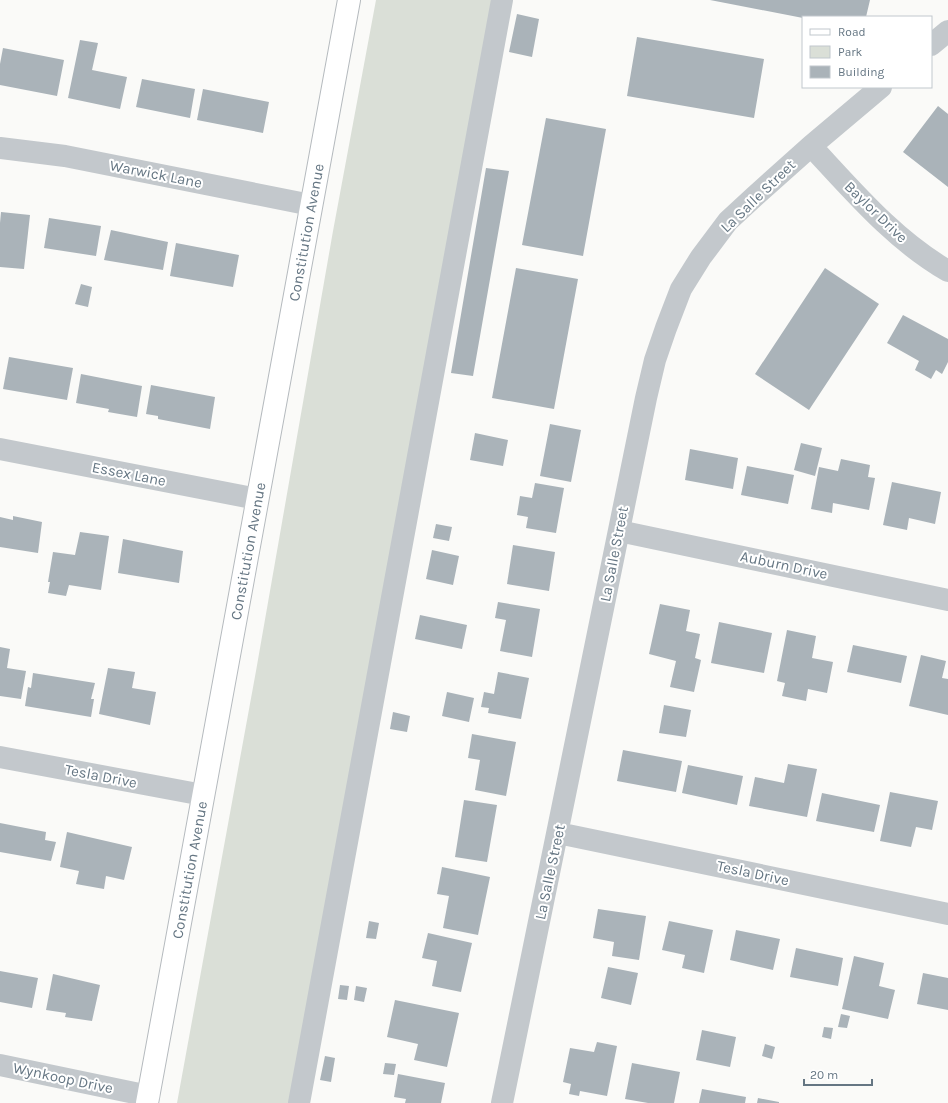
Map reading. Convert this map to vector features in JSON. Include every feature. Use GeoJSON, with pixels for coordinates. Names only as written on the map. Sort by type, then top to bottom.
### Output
{"type":"FeatureCollection","features":[{"type":"Feature","properties":{"kind":"main road","name":"Constitution Avenue"},"geometry":{"type":"LineString","coordinates":[[148,1100],[349,0]]}},
{"type":"Feature","properties":{"kind":"street"},"geometry":{"type":"LineString","coordinates":[[299,1103],[502,0]]}},
{"type":"Feature","properties":{"kind":"street"},"geometry":{"type":"LineString","coordinates":[[932,44],[948,31]]}},
{"type":"Feature","properties":{"kind":"street","name":"La Salle Street"},"geometry":{"type":"LineString","coordinates":[[502,1103],[655,360],[681,289],[701,257],[728,221],[811,146],[880,88]]}},
{"type":"Feature","properties":{"kind":"street","name":"Baylor Drive"},"geometry":{"type":"LineString","coordinates":[[811,146],[881,220],[909,244],[948,271]]}},
{"type":"Feature","properties":{"kind":"street","name":"Warwick Lane"},"geometry":{"type":"LineString","coordinates":[[0,148],[65,156],[311,205]]}},
{"type":"Feature","properties":{"kind":"street","name":"Essex Lane"},"geometry":{"type":"LineString","coordinates":[[0,449],[258,499]]}},
{"type":"Feature","properties":{"kind":"street","name":"Auburn Drive"},"geometry":{"type":"LineString","coordinates":[[619,531],[948,600]]}},
{"type":"Feature","properties":{"kind":"street","name":"Tesla Drive"},"geometry":{"type":"LineString","coordinates":[[0,757],[203,796]]}},
{"type":"Feature","properties":{"kind":"street","name":"Tesla Drive"},"geometry":{"type":"LineString","coordinates":[[558,833],[948,914]]}},
{"type":"Feature","properties":{"kind":"street","name":"Wynkoop Drive"},"geometry":{"type":"LineString","coordinates":[[0,1065],[148,1100]]}},
{"type":"Feature","properties":{"kind":"green space"},"geometry":{"type":"Polygon","coordinates":[[[376,0],[499,0],[295,1103],[177,1103],[256,671],[333,231],[376,0]]]}},
{"type":"Feature","properties":{"kind":"building"},"geometry":{"type":"Polygon","coordinates":[[[710,0],[870,0],[866,16],[802,16],[802,18],[710,0]]]}},
{"type":"Feature","properties":{"kind":"building"},"geometry":{"type":"Polygon","coordinates":[[[517,14],[539,19],[532,57],[509,52],[517,14]]]}},
{"type":"Feature","properties":{"kind":"building"},"geometry":{"type":"Polygon","coordinates":[[[637,37],[764,59],[754,118],[627,96],[637,37]]]}},
{"type":"Feature","properties":{"kind":"building"},"geometry":{"type":"Polygon","coordinates":[[[80,40],[98,43],[92,70],[127,77],[120,109],[68,98],[80,40]]]}},
{"type":"Feature","properties":{"kind":"building"},"geometry":{"type":"Polygon","coordinates":[[[3,48],[64,60],[57,96],[0,85],[0,64],[3,48]]]}},
{"type":"Feature","properties":{"kind":"building"},"geometry":{"type":"Polygon","coordinates":[[[142,79],[195,89],[190,118],[136,107],[142,79]]]}},
{"type":"Feature","properties":{"kind":"building"},"geometry":{"type":"Polygon","coordinates":[[[203,89],[269,102],[263,133],[197,120],[203,89]]]}},
{"type":"Feature","properties":{"kind":"building"},"geometry":{"type":"Polygon","coordinates":[[[938,106],[948,114],[948,187],[903,152],[938,106]]]}},
{"type":"Feature","properties":{"kind":"building"},"geometry":{"type":"Polygon","coordinates":[[[546,118],[606,129],[583,256],[522,245],[546,118]]]}},
{"type":"Feature","properties":{"kind":"building"},"geometry":{"type":"Polygon","coordinates":[[[486,168],[509,171],[473,376],[451,373],[486,168]]]}},
{"type":"Feature","properties":{"kind":"building"},"geometry":{"type":"Polygon","coordinates":[[[1,212],[30,215],[24,269],[0,267],[1,212]]]}},
{"type":"Feature","properties":{"kind":"building"},"geometry":{"type":"Polygon","coordinates":[[[49,218],[101,226],[96,256],[44,248],[49,218]]]}},
{"type":"Feature","properties":{"kind":"building"},"geometry":{"type":"Polygon","coordinates":[[[111,230],[168,242],[163,270],[104,260],[111,230]]]}},
{"type":"Feature","properties":{"kind":"building"},"geometry":{"type":"Polygon","coordinates":[[[176,243],[239,255],[233,287],[170,276],[176,243]]]}},
{"type":"Feature","properties":{"kind":"building"},"geometry":{"type":"Polygon","coordinates":[[[516,268],[578,279],[554,409],[492,398],[516,268]]]}},
{"type":"Feature","properties":{"kind":"building"},"geometry":{"type":"Polygon","coordinates":[[[825,268],[879,304],[809,410],[755,374],[825,268]]]}},
{"type":"Feature","properties":{"kind":"building"},"geometry":{"type":"Polygon","coordinates":[[[81,284],[92,287],[88,307],[75,304],[81,284]]]}},
{"type":"Feature","properties":{"kind":"building"},"geometry":{"type":"Polygon","coordinates":[[[903,315],[948,339],[948,362],[942,374],[936,370],[931,379],[915,370],[919,361],[887,343],[903,315]]]}},
{"type":"Feature","properties":{"kind":"building"},"geometry":{"type":"Polygon","coordinates":[[[9,357],[73,368],[67,400],[3,389],[9,357]]]}},
{"type":"Feature","properties":{"kind":"building"},"geometry":{"type":"Polygon","coordinates":[[[81,374],[142,386],[137,417],[108,412],[109,409],[76,403],[81,374]]]}},
{"type":"Feature","properties":{"kind":"building"},"geometry":{"type":"Polygon","coordinates":[[[151,385],[215,397],[210,429],[158,419],[158,416],[146,414],[151,385]]]}},
{"type":"Feature","properties":{"kind":"building"},"geometry":{"type":"Polygon","coordinates":[[[550,424],[581,430],[571,482],[540,476],[550,424]]]}},
{"type":"Feature","properties":{"kind":"building"},"geometry":{"type":"Polygon","coordinates":[[[475,433],[508,440],[503,466],[470,460],[475,433]]]}},
{"type":"Feature","properties":{"kind":"building"},"geometry":{"type":"Polygon","coordinates":[[[801,443],[822,448],[815,476],[794,470],[801,443]]]}},
{"type":"Feature","properties":{"kind":"building"},"geometry":{"type":"Polygon","coordinates":[[[690,449],[738,458],[733,489],[685,480],[690,449]]]}},
{"type":"Feature","properties":{"kind":"building"},"geometry":{"type":"Polygon","coordinates":[[[841,459],[870,465],[868,477],[875,478],[869,510],[833,503],[832,513],[811,509],[819,467],[838,471],[841,459]]]}},
{"type":"Feature","properties":{"kind":"building"},"geometry":{"type":"Polygon","coordinates":[[[747,466],[794,475],[788,504],[741,495],[747,466]]]}},
{"type":"Feature","properties":{"kind":"building"},"geometry":{"type":"Polygon","coordinates":[[[892,482],[941,492],[935,524],[909,518],[907,530],[883,525],[892,482]]]}},
{"type":"Feature","properties":{"kind":"building"},"geometry":{"type":"Polygon","coordinates":[[[535,483],[564,488],[556,533],[526,528],[528,517],[517,515],[520,496],[532,498],[535,483]]]}},
{"type":"Feature","properties":{"kind":"building"},"geometry":{"type":"Polygon","coordinates":[[[13,516],[42,522],[38,553],[0,547],[0,517],[13,520],[13,516]]]}},
{"type":"Feature","properties":{"kind":"building"},"geometry":{"type":"Polygon","coordinates":[[[436,524],[452,527],[449,541],[433,538],[436,524]]]}},
{"type":"Feature","properties":{"kind":"building"},"geometry":{"type":"Polygon","coordinates":[[[80,532],[109,536],[101,590],[69,585],[66,596],[48,593],[50,582],[48,582],[53,552],[75,555],[80,532]]]}},
{"type":"Feature","properties":{"kind":"building"},"geometry":{"type":"Polygon","coordinates":[[[123,539],[183,551],[179,583],[118,573],[123,539]]]}},
{"type":"Feature","properties":{"kind":"building"},"geometry":{"type":"Polygon","coordinates":[[[513,545],[555,552],[549,591],[507,584],[513,545]]]}},
{"type":"Feature","properties":{"kind":"building"},"geometry":{"type":"Polygon","coordinates":[[[432,550],[459,556],[453,585],[426,579],[432,550]]]}},
{"type":"Feature","properties":{"kind":"building"},"geometry":{"type":"Polygon","coordinates":[[[498,602],[540,609],[532,657],[500,651],[506,620],[495,618],[498,602]]]}},
{"type":"Feature","properties":{"kind":"building"},"geometry":{"type":"Polygon","coordinates":[[[660,604],[690,610],[686,631],[700,634],[695,658],[701,660],[694,692],[670,687],[676,661],[649,654],[660,604]]]}},
{"type":"Feature","properties":{"kind":"building"},"geometry":{"type":"Polygon","coordinates":[[[420,615],[467,625],[462,649],[415,639],[420,615]]]}},
{"type":"Feature","properties":{"kind":"building"},"geometry":{"type":"Polygon","coordinates":[[[719,622],[772,633],[764,673],[711,663],[719,622]]]}},
{"type":"Feature","properties":{"kind":"building"},"geometry":{"type":"Polygon","coordinates":[[[787,630],[816,636],[812,658],[833,662],[827,693],[808,689],[806,701],[782,696],[785,683],[777,681],[787,630]]]}},
{"type":"Feature","properties":{"kind":"building"},"geometry":{"type":"Polygon","coordinates":[[[853,645],[907,656],[901,683],[847,672],[853,645]]]}},
{"type":"Feature","properties":{"kind":"building"},"geometry":{"type":"Polygon","coordinates":[[[0,647],[10,649],[7,668],[26,671],[21,699],[0,696],[0,647]]]}},
{"type":"Feature","properties":{"kind":"building"},"geometry":{"type":"Polygon","coordinates":[[[921,655],[946,661],[942,678],[948,679],[948,715],[909,706],[921,655]]]}},
{"type":"Feature","properties":{"kind":"building"},"geometry":{"type":"Polygon","coordinates":[[[108,668],[135,672],[132,688],[156,692],[150,725],[99,714],[108,668]]]}},
{"type":"Feature","properties":{"kind":"building"},"geometry":{"type":"Polygon","coordinates":[[[498,672],[529,678],[521,719],[488,713],[489,708],[481,707],[484,692],[494,694],[498,672]]]}},
{"type":"Feature","properties":{"kind":"building"},"geometry":{"type":"Polygon","coordinates":[[[33,673],[95,683],[91,699],[94,699],[91,717],[25,706],[28,687],[31,688],[33,673]]]}},
{"type":"Feature","properties":{"kind":"building"},"geometry":{"type":"Polygon","coordinates":[[[447,692],[474,698],[469,722],[442,716],[447,692]]]}},
{"type":"Feature","properties":{"kind":"building"},"geometry":{"type":"Polygon","coordinates":[[[664,705],[691,710],[686,737],[659,733],[664,705]]]}},
{"type":"Feature","properties":{"kind":"building"},"geometry":{"type":"Polygon","coordinates":[[[393,712],[410,716],[407,732],[390,729],[393,712]]]}},
{"type":"Feature","properties":{"kind":"building"},"geometry":{"type":"Polygon","coordinates":[[[472,734],[516,742],[506,796],[475,790],[480,760],[468,758],[472,734]]]}},
{"type":"Feature","properties":{"kind":"building"},"geometry":{"type":"Polygon","coordinates":[[[623,750],[682,761],[676,792],[617,781],[623,750]]]}},
{"type":"Feature","properties":{"kind":"building"},"geometry":{"type":"Polygon","coordinates":[[[788,764],[817,769],[807,817],[749,806],[755,777],[784,783],[788,764]]]}},
{"type":"Feature","properties":{"kind":"building"},"geometry":{"type":"Polygon","coordinates":[[[688,765],[743,776],[737,805],[682,793],[688,765]]]}},
{"type":"Feature","properties":{"kind":"building"},"geometry":{"type":"Polygon","coordinates":[[[890,792],[938,801],[932,830],[916,827],[911,847],[880,841],[890,792]]]}},
{"type":"Feature","properties":{"kind":"building"},"geometry":{"type":"Polygon","coordinates":[[[822,793],[880,805],[874,832],[816,821],[822,793]]]}},
{"type":"Feature","properties":{"kind":"building"},"geometry":{"type":"Polygon","coordinates":[[[464,800],[497,805],[487,862],[455,857],[464,800]]]}},
{"type":"Feature","properties":{"kind":"building"},"geometry":{"type":"Polygon","coordinates":[[[0,823],[46,832],[45,840],[56,842],[51,861],[0,852],[0,823]]]}},
{"type":"Feature","properties":{"kind":"building"},"geometry":{"type":"Polygon","coordinates":[[[67,832],[132,847],[124,880],[106,876],[104,889],[76,884],[79,871],[60,867],[67,832]]]}},
{"type":"Feature","properties":{"kind":"building"},"geometry":{"type":"Polygon","coordinates":[[[442,867],[490,877],[478,935],[443,928],[449,896],[437,894],[442,867]]]}},
{"type":"Feature","properties":{"kind":"building"},"geometry":{"type":"Polygon","coordinates":[[[598,909],[646,916],[639,960],[612,956],[614,942],[593,938],[598,909]]]}},
{"type":"Feature","properties":{"kind":"building"},"geometry":{"type":"Polygon","coordinates":[[[369,921],[379,923],[376,939],[366,938],[369,921]]]}},
{"type":"Feature","properties":{"kind":"building"},"geometry":{"type":"Polygon","coordinates":[[[669,921],[713,930],[704,973],[682,968],[685,955],[662,950],[669,921]]]}},
{"type":"Feature","properties":{"kind":"building"},"geometry":{"type":"Polygon","coordinates":[[[736,930],[780,939],[773,970],[730,960],[736,930]]]}},
{"type":"Feature","properties":{"kind":"building"},"geometry":{"type":"Polygon","coordinates":[[[428,933],[472,943],[461,992],[432,986],[437,961],[422,958],[428,933]]]}},
{"type":"Feature","properties":{"kind":"building"},"geometry":{"type":"Polygon","coordinates":[[[796,948],[843,958],[838,986],[790,977],[796,948]]]}},
{"type":"Feature","properties":{"kind":"building"},"geometry":{"type":"Polygon","coordinates":[[[854,956],[884,963],[879,986],[895,990],[888,1019],[842,1009],[854,956]]]}},
{"type":"Feature","properties":{"kind":"building"},"geometry":{"type":"Polygon","coordinates":[[[608,967],[638,973],[631,1005],[601,998],[608,967]]]}},
{"type":"Feature","properties":{"kind":"building"},"geometry":{"type":"Polygon","coordinates":[[[0,971],[38,978],[32,1008],[0,1002],[0,971]]]}},
{"type":"Feature","properties":{"kind":"building"},"geometry":{"type":"Polygon","coordinates":[[[923,973],[948,978],[948,1010],[917,1004],[923,973]]]}},
{"type":"Feature","properties":{"kind":"building"},"geometry":{"type":"Polygon","coordinates":[[[53,974],[100,985],[92,1021],[65,1017],[66,1013],[46,1010],[53,974]]]}},
{"type":"Feature","properties":{"kind":"building"},"geometry":{"type":"Polygon","coordinates":[[[340,985],[349,986],[347,1000],[338,999],[340,985]]]}},
{"type":"Feature","properties":{"kind":"building"},"geometry":{"type":"Polygon","coordinates":[[[356,986],[367,988],[364,1002],[354,1000],[356,986]]]}},
{"type":"Feature","properties":{"kind":"building"},"geometry":{"type":"Polygon","coordinates":[[[395,1000],[459,1013],[447,1067],[414,1060],[418,1044],[387,1037],[395,1000]]]}},
{"type":"Feature","properties":{"kind":"building"},"geometry":{"type":"Polygon","coordinates":[[[841,1014],[850,1016],[847,1028],[838,1027],[841,1014]]]}},
{"type":"Feature","properties":{"kind":"building"},"geometry":{"type":"Polygon","coordinates":[[[824,1027],[833,1028],[831,1039],[822,1037],[824,1027]]]}},
{"type":"Feature","properties":{"kind":"building"},"geometry":{"type":"Polygon","coordinates":[[[702,1030],[736,1037],[730,1067],[696,1060],[702,1030]]]}},
{"type":"Feature","properties":{"kind":"building"},"geometry":{"type":"Polygon","coordinates":[[[597,1042],[617,1046],[607,1096],[580,1091],[579,1096],[569,1094],[571,1084],[563,1082],[570,1048],[594,1052],[597,1042]]]}},
{"type":"Feature","properties":{"kind":"building"},"geometry":{"type":"Polygon","coordinates":[[[765,1044],[775,1047],[772,1059],[762,1056],[765,1044]]]}},
{"type":"Feature","properties":{"kind":"building"},"geometry":{"type":"Polygon","coordinates":[[[325,1056],[335,1058],[331,1082],[320,1080],[325,1056]]]}},
{"type":"Feature","properties":{"kind":"building"},"geometry":{"type":"Polygon","coordinates":[[[385,1063],[396,1064],[394,1075],[383,1074],[385,1063]]]}},
{"type":"Feature","properties":{"kind":"building"},"geometry":{"type":"Polygon","coordinates":[[[632,1063],[680,1072],[674,1103],[648,1103],[625,1099],[632,1063]]]}},
{"type":"Feature","properties":{"kind":"building"},"geometry":{"type":"Polygon","coordinates":[[[398,1074],[445,1083],[441,1103],[405,1103],[406,1099],[394,1097],[398,1074]]]}},
{"type":"Feature","properties":{"kind":"building"},"geometry":{"type":"Polygon","coordinates":[[[702,1089],[746,1097],[745,1103],[699,1103],[702,1089]]]}},
{"type":"Feature","properties":{"kind":"building"},"geometry":{"type":"Polygon","coordinates":[[[758,1098],[779,1102],[779,1103],[757,1103],[758,1098]]]}}]}
